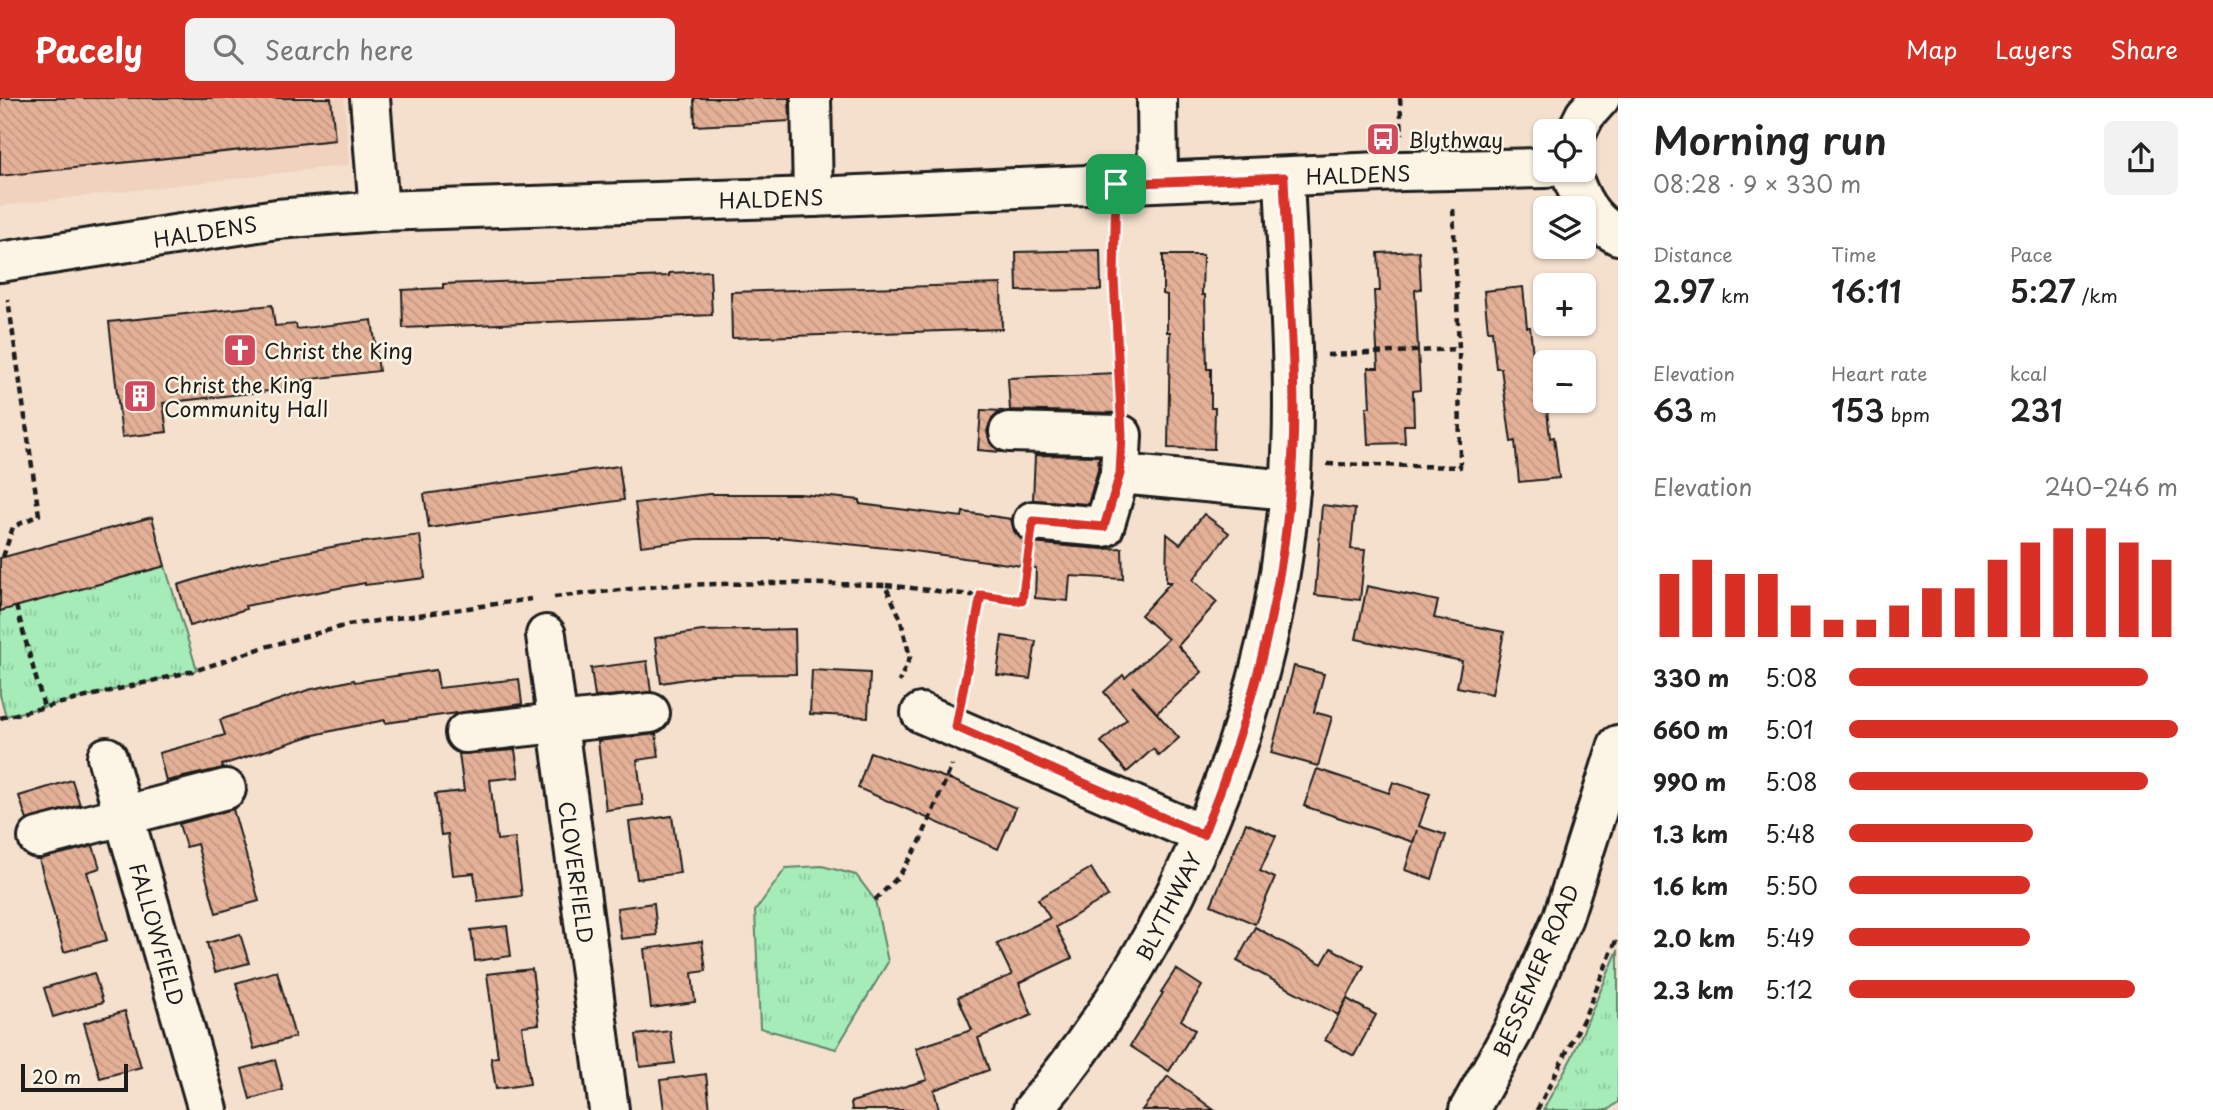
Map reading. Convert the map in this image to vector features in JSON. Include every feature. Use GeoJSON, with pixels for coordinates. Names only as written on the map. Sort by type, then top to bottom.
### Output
{"type":"FeatureCollection","features":[{"type":"Feature","properties":{"kind":"street"},"geometry":{"type":"LineString","coordinates":[[370,98],[379,211]]}},
{"type":"Feature","properties":{"kind":"street"},"geometry":{"type":"LineString","coordinates":[[811,98],[813,197]]}},
{"type":"Feature","properties":{"kind":"street"},"geometry":{"type":"LineString","coordinates":[[1157,98],[1158,181]]}},
{"type":"Feature","properties":{"kind":"street"},"geometry":{"type":"LineString","coordinates":[[1583,119],[1600,98]]}},
{"type":"Feature","properties":{"kind":"street","name":"HALDENS"},"geometry":{"type":"LineString","coordinates":[[1,262],[277,219],[379,211],[1533,169]]}},
{"type":"Feature","properties":{"kind":"street","name":"BLYTHWAY"},"geometry":{"type":"LineString","coordinates":[[1033,1110],[1064,1073],[1136,967],[1203,835],[1225,781],[1260,669],[1279,584],[1291,477],[1294,407],[1284,177]]}},
{"type":"Feature","properties":{"kind":"street"},"geometry":{"type":"LineString","coordinates":[[1574,182],[1590,214],[1606,229],[1618,235]]}},
{"type":"Feature","properties":{"kind":"street"},"geometry":{"type":"LineString","coordinates":[[1009,432],[1122,435],[1120,474],[1104,527],[1033,521]]}},
{"type":"Feature","properties":{"kind":"street"},"geometry":{"type":"LineString","coordinates":[[1120,474],[1291,477]]}},
{"type":"Feature","properties":{"kind":"street","name":"CLOVERFIELD"},"geometry":{"type":"LineString","coordinates":[[545,635],[609,1110]]}},
{"type":"Feature","properties":{"kind":"street"},"geometry":{"type":"LineString","coordinates":[[465,733],[650,713]]}},
{"type":"Feature","properties":{"kind":"street"},"geometry":{"type":"LineString","coordinates":[[948,724],[1203,835]]}},
{"type":"Feature","properties":{"kind":"street","name":"BESSEMER ROAD"},"geometry":{"type":"LineString","coordinates":[[1469,1110],[1513,1031],[1563,917],[1618,745]]}},
{"type":"Feature","properties":{"kind":"street","name":"FALLOWFIELD"},"geometry":{"type":"LineString","coordinates":[[107,757],[208,1110]]}},
{"type":"Feature","properties":{"kind":"street"},"geometry":{"type":"LineString","coordinates":[[38,838],[226,789]]}},
{"type":"Feature","properties":{"kind":"path"},"geometry":{"type":"LineString","coordinates":[[1291,477],[1460,467],[1460,349],[1452,171]]}},
{"type":"Feature","properties":{"kind":"path"},"geometry":{"type":"LineString","coordinates":[[1116,184],[1114,277],[1122,435]]}},
{"type":"Feature","properties":{"kind":"path"},"geometry":{"type":"LineString","coordinates":[[1,262],[39,515],[13,527],[3,557]]}},
{"type":"Feature","properties":{"kind":"path"},"geometry":{"type":"LineString","coordinates":[[1292,356],[1460,349]]}},
{"type":"Feature","properties":{"kind":"path"},"geometry":{"type":"LineString","coordinates":[[886,585],[1022,601],[1033,521]]}},
{"type":"Feature","properties":{"kind":"path"},"geometry":{"type":"LineString","coordinates":[[875,900],[899,876],[920,842],[981,595]]}},
{"type":"Feature","properties":{"kind":"path"},"geometry":{"type":"LineString","coordinates":[[16,606],[44,707]]}},
{"type":"Feature","properties":{"kind":"path"},"geometry":{"type":"LineString","coordinates":[[1537,1110],[1585,1016],[1618,936]]}},
{"type":"Feature","properties":{"kind":"shaded area"},"geometry":{"type":"Polygon","coordinates":[[[0,98],[344,98],[349,165],[0,206],[0,98]]]}},
{"type":"Feature","properties":{"kind":"green space"},"geometry":{"type":"Polygon","coordinates":[[[165,566],[197,670],[6,716],[0,695],[0,611],[165,566]]]}},
{"type":"Feature","properties":{"kind":"green space"},"geometry":{"type":"Polygon","coordinates":[[[822,866],[856,875],[875,900],[888,962],[836,1049],[760,1028],[755,911],[786,868],[822,866]]]}},
{"type":"Feature","properties":{"kind":"green space"},"geometry":{"type":"Polygon","coordinates":[[[1618,950],[1618,1102],[1608,1110],[1543,1110],[1572,1057],[1618,950]]]}},
{"type":"Feature","properties":{"kind":"building"},"geometry":{"type":"Polygon","coordinates":[[[0,98],[331,98],[335,140],[0,176],[0,98]]]}},
{"type":"Feature","properties":{"kind":"building"},"geometry":{"type":"Polygon","coordinates":[[[694,98],[789,98],[790,121],[695,126],[694,98]]]}},
{"type":"Feature","properties":{"kind":"building"},"geometry":{"type":"Polygon","coordinates":[[[1100,250],[1101,290],[1017,291],[1016,252],[1100,250]]]}},
{"type":"Feature","properties":{"kind":"building"},"geometry":{"type":"Polygon","coordinates":[[[1419,251],[1421,289],[1415,290],[1420,390],[1413,391],[1414,425],[1404,425],[1405,443],[1368,444],[1368,368],[1378,368],[1374,291],[1380,291],[1378,253],[1419,251]]]}},
{"type":"Feature","properties":{"kind":"building"},"geometry":{"type":"Polygon","coordinates":[[[1163,255],[1203,255],[1202,295],[1205,295],[1207,369],[1211,369],[1211,408],[1215,408],[1214,449],[1168,448],[1170,332],[1167,332],[1167,295],[1163,294],[1163,255]]]}},
{"type":"Feature","properties":{"kind":"building"},"geometry":{"type":"Polygon","coordinates":[[[710,271],[712,315],[403,328],[402,290],[443,288],[443,284],[669,276],[669,273],[710,271]]]}},
{"type":"Feature","properties":{"kind":"building"},"geometry":{"type":"Polygon","coordinates":[[[1001,284],[1002,329],[732,338],[731,292],[1001,284]]]}},
{"type":"Feature","properties":{"kind":"building"},"geometry":{"type":"Polygon","coordinates":[[[1523,287],[1533,356],[1533,413],[1547,413],[1550,438],[1554,437],[1559,478],[1519,482],[1515,441],[1511,442],[1501,368],[1496,368],[1492,331],[1488,331],[1484,291],[1523,287]]]}},
{"type":"Feature","properties":{"kind":"building"},"geometry":{"type":"Polygon","coordinates":[[[272,305],[275,326],[296,324],[297,329],[372,320],[379,371],[303,380],[304,387],[163,403],[167,432],[122,437],[109,322],[272,305]]]}},
{"type":"Feature","properties":{"kind":"building"},"geometry":{"type":"Polygon","coordinates":[[[1115,373],[1116,413],[1010,410],[1008,378],[1115,373]]]}},
{"type":"Feature","properties":{"kind":"building"},"geometry":{"type":"Polygon","coordinates":[[[981,410],[1004,411],[991,420],[987,431],[990,443],[1001,452],[978,450],[981,410]]]}},
{"type":"Feature","properties":{"kind":"building"},"geometry":{"type":"Polygon","coordinates":[[[1035,455],[1099,456],[1098,470],[1088,504],[1033,500],[1035,455]]]}},
{"type":"Feature","properties":{"kind":"building"},"geometry":{"type":"Polygon","coordinates":[[[619,466],[624,500],[429,528],[424,494],[619,466]]]}},
{"type":"Feature","properties":{"kind":"building"},"geometry":{"type":"Polygon","coordinates":[[[709,494],[800,494],[860,500],[860,504],[962,517],[963,512],[1011,519],[1014,531],[1021,539],[1030,543],[1122,548],[1123,579],[1070,576],[1068,601],[1035,598],[1036,568],[906,550],[779,537],[697,539],[641,546],[635,503],[709,494]]]}},
{"type":"Feature","properties":{"kind":"building"},"geometry":{"type":"Polygon","coordinates":[[[1322,505],[1355,509],[1351,549],[1365,550],[1360,600],[1315,595],[1322,505]]]}},
{"type":"Feature","properties":{"kind":"building"},"geometry":{"type":"Polygon","coordinates":[[[1204,514],[1229,533],[1193,580],[1217,602],[1178,646],[1202,672],[1157,713],[1132,686],[1179,738],[1159,756],[1153,749],[1127,772],[1101,742],[1127,719],[1104,692],[1123,675],[1125,678],[1168,639],[1141,615],[1171,582],[1166,582],[1167,534],[1180,544],[1204,514]]]}},
{"type":"Feature","properties":{"kind":"building"},"geometry":{"type":"Polygon","coordinates":[[[152,517],[165,566],[0,611],[0,558],[152,517]]]}},
{"type":"Feature","properties":{"kind":"building"},"geometry":{"type":"Polygon","coordinates":[[[420,535],[425,578],[365,583],[245,606],[246,609],[190,626],[178,585],[248,563],[342,545],[420,535]]]}},
{"type":"Feature","properties":{"kind":"building"},"geometry":{"type":"Polygon","coordinates":[[[1367,586],[1438,601],[1434,618],[1504,632],[1492,694],[1457,687],[1462,661],[1356,639],[1367,586]]]}},
{"type":"Feature","properties":{"kind":"building"},"geometry":{"type":"Polygon","coordinates":[[[795,629],[796,674],[711,675],[661,683],[655,638],[702,631],[795,629]]]}},
{"type":"Feature","properties":{"kind":"building"},"geometry":{"type":"Polygon","coordinates":[[[1002,636],[1036,641],[1030,679],[997,675],[1002,636]]]}},
{"type":"Feature","properties":{"kind":"building"},"geometry":{"type":"Polygon","coordinates":[[[647,661],[651,692],[595,697],[591,668],[647,661]]]}},
{"type":"Feature","properties":{"kind":"building"},"geometry":{"type":"Polygon","coordinates":[[[1294,666],[1324,674],[1314,712],[1332,717],[1318,766],[1271,753],[1294,666]]]}},
{"type":"Feature","properties":{"kind":"building"},"geometry":{"type":"Polygon","coordinates":[[[436,670],[439,688],[519,679],[522,704],[385,723],[385,720],[336,730],[222,765],[223,768],[166,781],[159,753],[225,735],[220,720],[308,690],[354,680],[355,682],[436,670]]]}},
{"type":"Feature","properties":{"kind":"building"},"geometry":{"type":"Polygon","coordinates":[[[812,670],[870,673],[868,717],[810,714],[812,670]]]}},
{"type":"Feature","properties":{"kind":"building"},"geometry":{"type":"Polygon","coordinates":[[[656,734],[659,757],[637,760],[643,805],[606,810],[598,741],[656,734]]]}},
{"type":"Feature","properties":{"kind":"building"},"geometry":{"type":"Polygon","coordinates":[[[515,750],[519,777],[490,780],[497,840],[515,838],[522,896],[478,901],[474,873],[453,875],[448,834],[441,835],[435,794],[464,791],[459,754],[515,750]]]}},
{"type":"Feature","properties":{"kind":"building"},"geometry":{"type":"Polygon","coordinates":[[[870,752],[955,781],[1016,808],[998,849],[858,788],[870,752]]]}},
{"type":"Feature","properties":{"kind":"building"},"geometry":{"type":"Polygon","coordinates":[[[1317,769],[1389,793],[1393,782],[1430,794],[1419,826],[1446,835],[1432,879],[1405,870],[1417,830],[1413,842],[1304,806],[1317,769]]]}},
{"type":"Feature","properties":{"kind":"building"},"geometry":{"type":"Polygon","coordinates":[[[72,780],[80,805],[27,820],[19,796],[72,780]]]}},
{"type":"Feature","properties":{"kind":"building"},"geometry":{"type":"Polygon","coordinates":[[[233,809],[259,901],[216,913],[197,844],[186,847],[179,824],[233,809]]]}},
{"type":"Feature","properties":{"kind":"building"},"geometry":{"type":"Polygon","coordinates":[[[672,816],[680,873],[637,879],[629,822],[672,816]]]}},
{"type":"Feature","properties":{"kind":"building"},"geometry":{"type":"Polygon","coordinates":[[[1246,823],[1276,836],[1260,871],[1275,878],[1255,924],[1211,905],[1246,823]]]}},
{"type":"Feature","properties":{"kind":"building"},"geometry":{"type":"Polygon","coordinates":[[[93,846],[100,868],[87,872],[107,940],[64,952],[39,859],[93,846]]]}},
{"type":"Feature","properties":{"kind":"building"},"geometry":{"type":"Polygon","coordinates":[[[1091,868],[1108,896],[1056,927],[1072,958],[1019,983],[1032,1015],[978,1038],[989,1070],[934,1090],[939,1110],[852,1110],[851,1102],[927,1080],[916,1048],[972,1030],[958,997],[1012,975],[997,944],[1050,918],[1038,899],[1091,868]]]}},
{"type":"Feature","properties":{"kind":"building"},"geometry":{"type":"Polygon","coordinates":[[[654,903],[657,935],[621,939],[617,908],[654,903]]]}},
{"type":"Feature","properties":{"kind":"building"},"geometry":{"type":"Polygon","coordinates":[[[507,926],[511,956],[475,961],[471,930],[507,926]]]}},
{"type":"Feature","properties":{"kind":"building"},"geometry":{"type":"Polygon","coordinates":[[[1255,927],[1322,964],[1331,948],[1364,966],[1338,1015],[1237,961],[1255,927]]]}},
{"type":"Feature","properties":{"kind":"building"},"geometry":{"type":"Polygon","coordinates":[[[240,934],[249,963],[215,972],[207,943],[240,934]]]}},
{"type":"Feature","properties":{"kind":"building"},"geometry":{"type":"Polygon","coordinates":[[[702,941],[706,971],[692,973],[695,1002],[651,1008],[644,949],[702,941]]]}},
{"type":"Feature","properties":{"kind":"building"},"geometry":{"type":"Polygon","coordinates":[[[532,969],[539,1024],[522,1026],[530,1084],[496,1089],[491,1058],[498,1057],[487,974],[532,969]]]}},
{"type":"Feature","properties":{"kind":"building"},"geometry":{"type":"Polygon","coordinates":[[[1176,969],[1202,986],[1181,1020],[1195,1030],[1169,1071],[1130,1046],[1176,969]]]}},
{"type":"Feature","properties":{"kind":"building"},"geometry":{"type":"Polygon","coordinates":[[[277,971],[295,1037],[254,1049],[236,983],[277,971]]]}},
{"type":"Feature","properties":{"kind":"building"},"geometry":{"type":"Polygon","coordinates":[[[94,973],[103,1002],[53,1017],[44,988],[94,973]]]}},
{"type":"Feature","properties":{"kind":"building"},"geometry":{"type":"Polygon","coordinates":[[[1347,999],[1376,1015],[1354,1056],[1325,1040],[1347,999]]]}},
{"type":"Feature","properties":{"kind":"building"},"geometry":{"type":"Polygon","coordinates":[[[125,1011],[141,1067],[100,1078],[84,1023],[125,1011]]]}},
{"type":"Feature","properties":{"kind":"building"},"geometry":{"type":"Polygon","coordinates":[[[670,1031],[675,1063],[640,1067],[636,1035],[670,1031]]]}},
{"type":"Feature","properties":{"kind":"building"},"geometry":{"type":"Polygon","coordinates":[[[275,1060],[283,1090],[250,1099],[242,1069],[275,1060]]]}},
{"type":"Feature","properties":{"kind":"building"},"geometry":{"type":"Polygon","coordinates":[[[706,1074],[710,1110],[664,1110],[660,1080],[706,1074]]]}},
{"type":"Feature","properties":{"kind":"building"},"geometry":{"type":"Polygon","coordinates":[[[1168,1076],[1214,1110],[1142,1110],[1168,1076]]]}},
{"type":"Feature","properties":{"kind":"place","name":"Blythway"},"geometry":{"type":"Point","coordinates":[1383,139]}},
{"type":"Feature","properties":{"kind":"place","name":"Christ the King"},"geometry":{"type":"Point","coordinates":[240,350]}},
{"type":"Feature","properties":{"kind":"place","name":"Christ the King Community Hall"},"geometry":{"type":"Point","coordinates":[140,396]}},
{"type":"Feature","properties":{"kind":"route"},"geometry":{"type":"LineString","coordinates":[[1284,177],[1294,407],[1290,490],[1279,584],[1260,669],[1225,781],[1203,835],[956,727],[981,595],[1022,601],[1033,521],[1104,527],[1120,474],[1122,435],[1114,277],[1116,184],[1284,177]]}}]}
